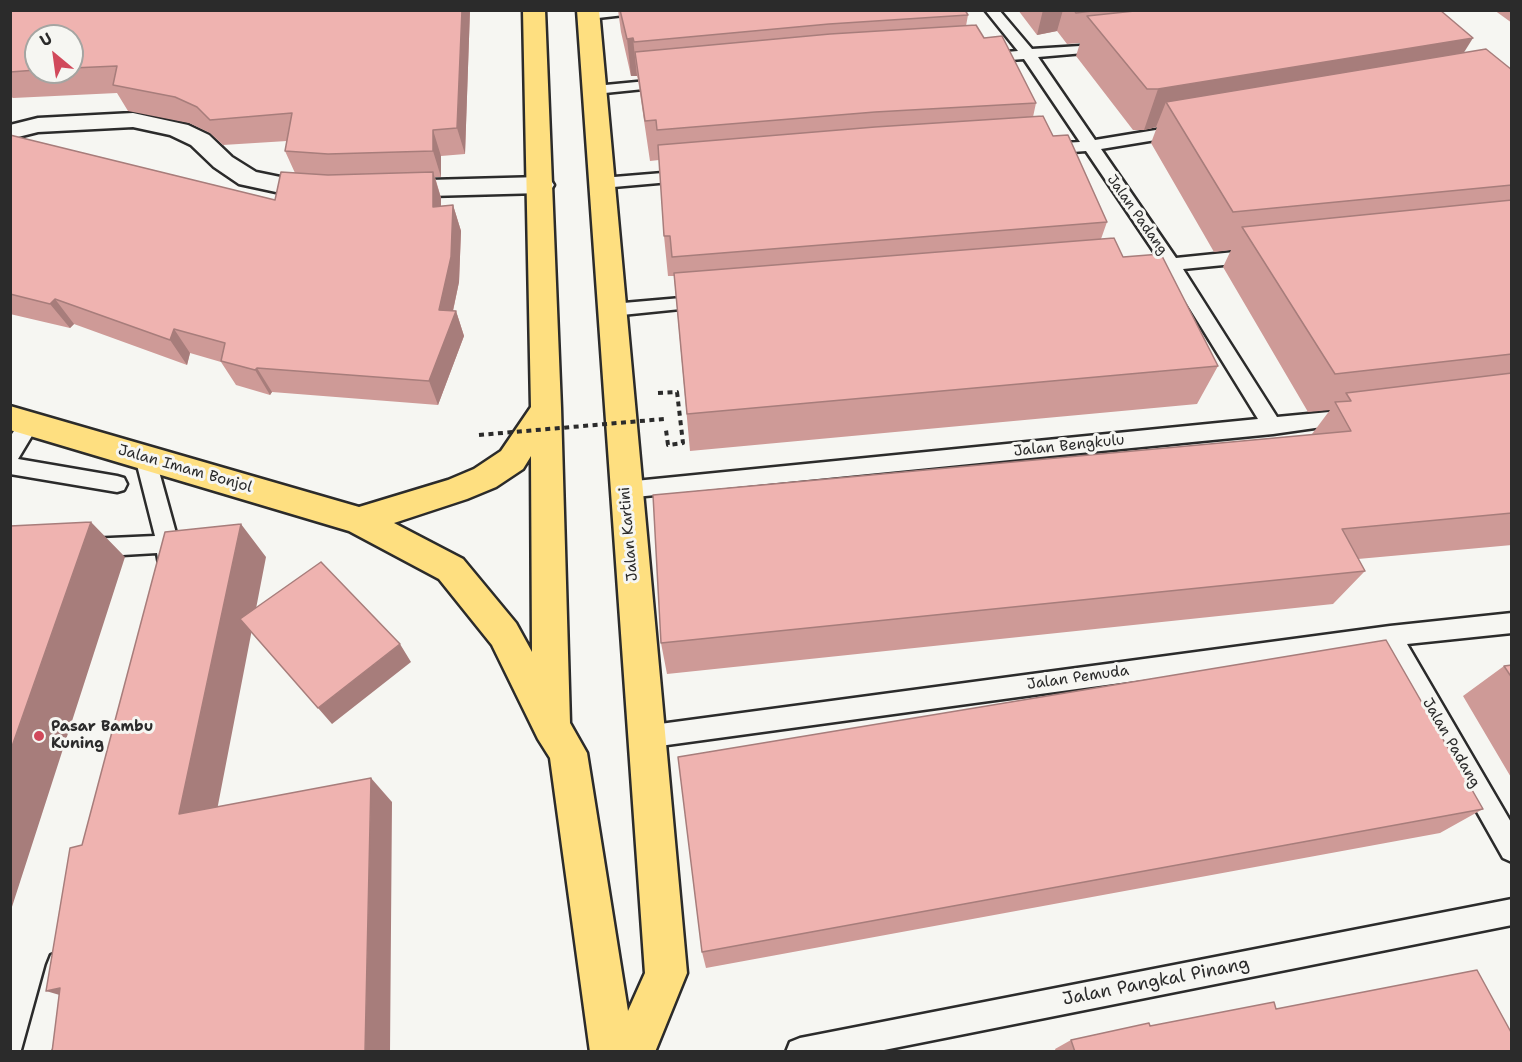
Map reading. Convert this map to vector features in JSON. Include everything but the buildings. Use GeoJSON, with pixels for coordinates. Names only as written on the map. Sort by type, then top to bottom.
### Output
{"type":"FeatureCollection","features":[{"type":"Feature","properties":{"kind":"highway"},"geometry":{"type":"LineString","coordinates":[[534,10],[541,185],[551,727],[568,753],[612,1052]]}},
{"type":"Feature","properties":{"kind":"highway","name":"Jalan Kartini"},"geometry":{"type":"LineString","coordinates":[[589,13],[645,737],[666,973],[633,1052]]}},
{"type":"Feature","properties":{"kind":"highway"},"geometry":{"type":"LineString","coordinates":[[359,520],[456,490],[485,478],[512,460],[546,408]]}},
{"type":"Feature","properties":{"kind":"highway","name":"Jalan Imam Bonjol"},"geometry":{"type":"LineString","coordinates":[[20,421],[359,520],[451,569],[504,634],[551,727]]}},
{"type":"Feature","properties":{"kind":"street"},"geometry":{"type":"LineString","coordinates":[[10,132],[38,125],[84,121],[133,120],[157,124],[179,130],[200,140],[223,162],[248,178],[290,187],[362,190],[541,185]]}},
{"type":"Feature","properties":{"kind":"lane"},"geometry":{"type":"LineString","coordinates":[[589,13],[633,10]]}},
{"type":"Feature","properties":{"kind":"lane","name":"Jalan Padang"},"geometry":{"type":"LineString","coordinates":[[991,10],[1029,55],[1171,264],[1273,426]]}},
{"type":"Feature","properties":{"kind":"lane"},"geometry":{"type":"LineString","coordinates":[[970,59],[1120,45]]}},
{"type":"Feature","properties":{"kind":"lane"},"geometry":{"type":"LineString","coordinates":[[595,90],[688,81]]}},
{"type":"Feature","properties":{"kind":"lane"},"geometry":{"type":"LineString","coordinates":[[1031,150],[1089,146],[1191,129]]}},
{"type":"Feature","properties":{"kind":"lane"},"geometry":{"type":"LineString","coordinates":[[602,183],[707,174]]}},
{"type":"Feature","properties":{"kind":"lane"},"geometry":{"type":"LineString","coordinates":[[1123,268],[1274,254]]}},
{"type":"Feature","properties":{"kind":"lane"},"geometry":{"type":"LineString","coordinates":[[612,310],[719,301]]}},
{"type":"Feature","properties":{"kind":"lane","name":"Jalan Bengkulu"},"geometry":{"type":"LineString","coordinates":[[626,490],[1364,415]]}},
{"type":"Feature","properties":{"kind":"lane"},"geometry":{"type":"LineString","coordinates":[[10,455],[20,421]]}},
{"type":"Feature","properties":{"kind":"lane"},"geometry":{"type":"LineString","coordinates":[[145,457],[168,544],[165,583]]}},
{"type":"Feature","properties":{"kind":"lane"},"geometry":{"type":"LineString","coordinates":[[10,466],[117,484]]}},
{"type":"Feature","properties":{"kind":"lane"},"geometry":{"type":"LineString","coordinates":[[67,549],[168,544]]}},
{"type":"Feature","properties":{"kind":"lane","name":"Jalan Pemuda"},"geometry":{"type":"LineString","coordinates":[[645,737],[1390,636],[1512,623]]}},
{"type":"Feature","properties":{"kind":"lane","name":"Jalan Padang"},"geometry":{"type":"LineString","coordinates":[[1390,636],[1512,849]]}},
{"type":"Feature","properties":{"kind":"lane","name":"Jalan Pangkal Pinang"},"geometry":{"type":"LineString","coordinates":[[800,1052],[1512,912]]}},
{"type":"Feature","properties":{"kind":"lane"},"geometry":{"type":"LineString","coordinates":[[37,1052],[65,948]]}},
{"type":"Feature","properties":{"kind":"path"},"geometry":{"type":"LineString","coordinates":[[479,435],[664,419],[668,444],[684,443],[676,392]]}},
{"type":"Feature","properties":{"kind":"place","name":"Pasar Bambu Kuning"},"geometry":{"type":"Point","coordinates":[39,736]}}]}
